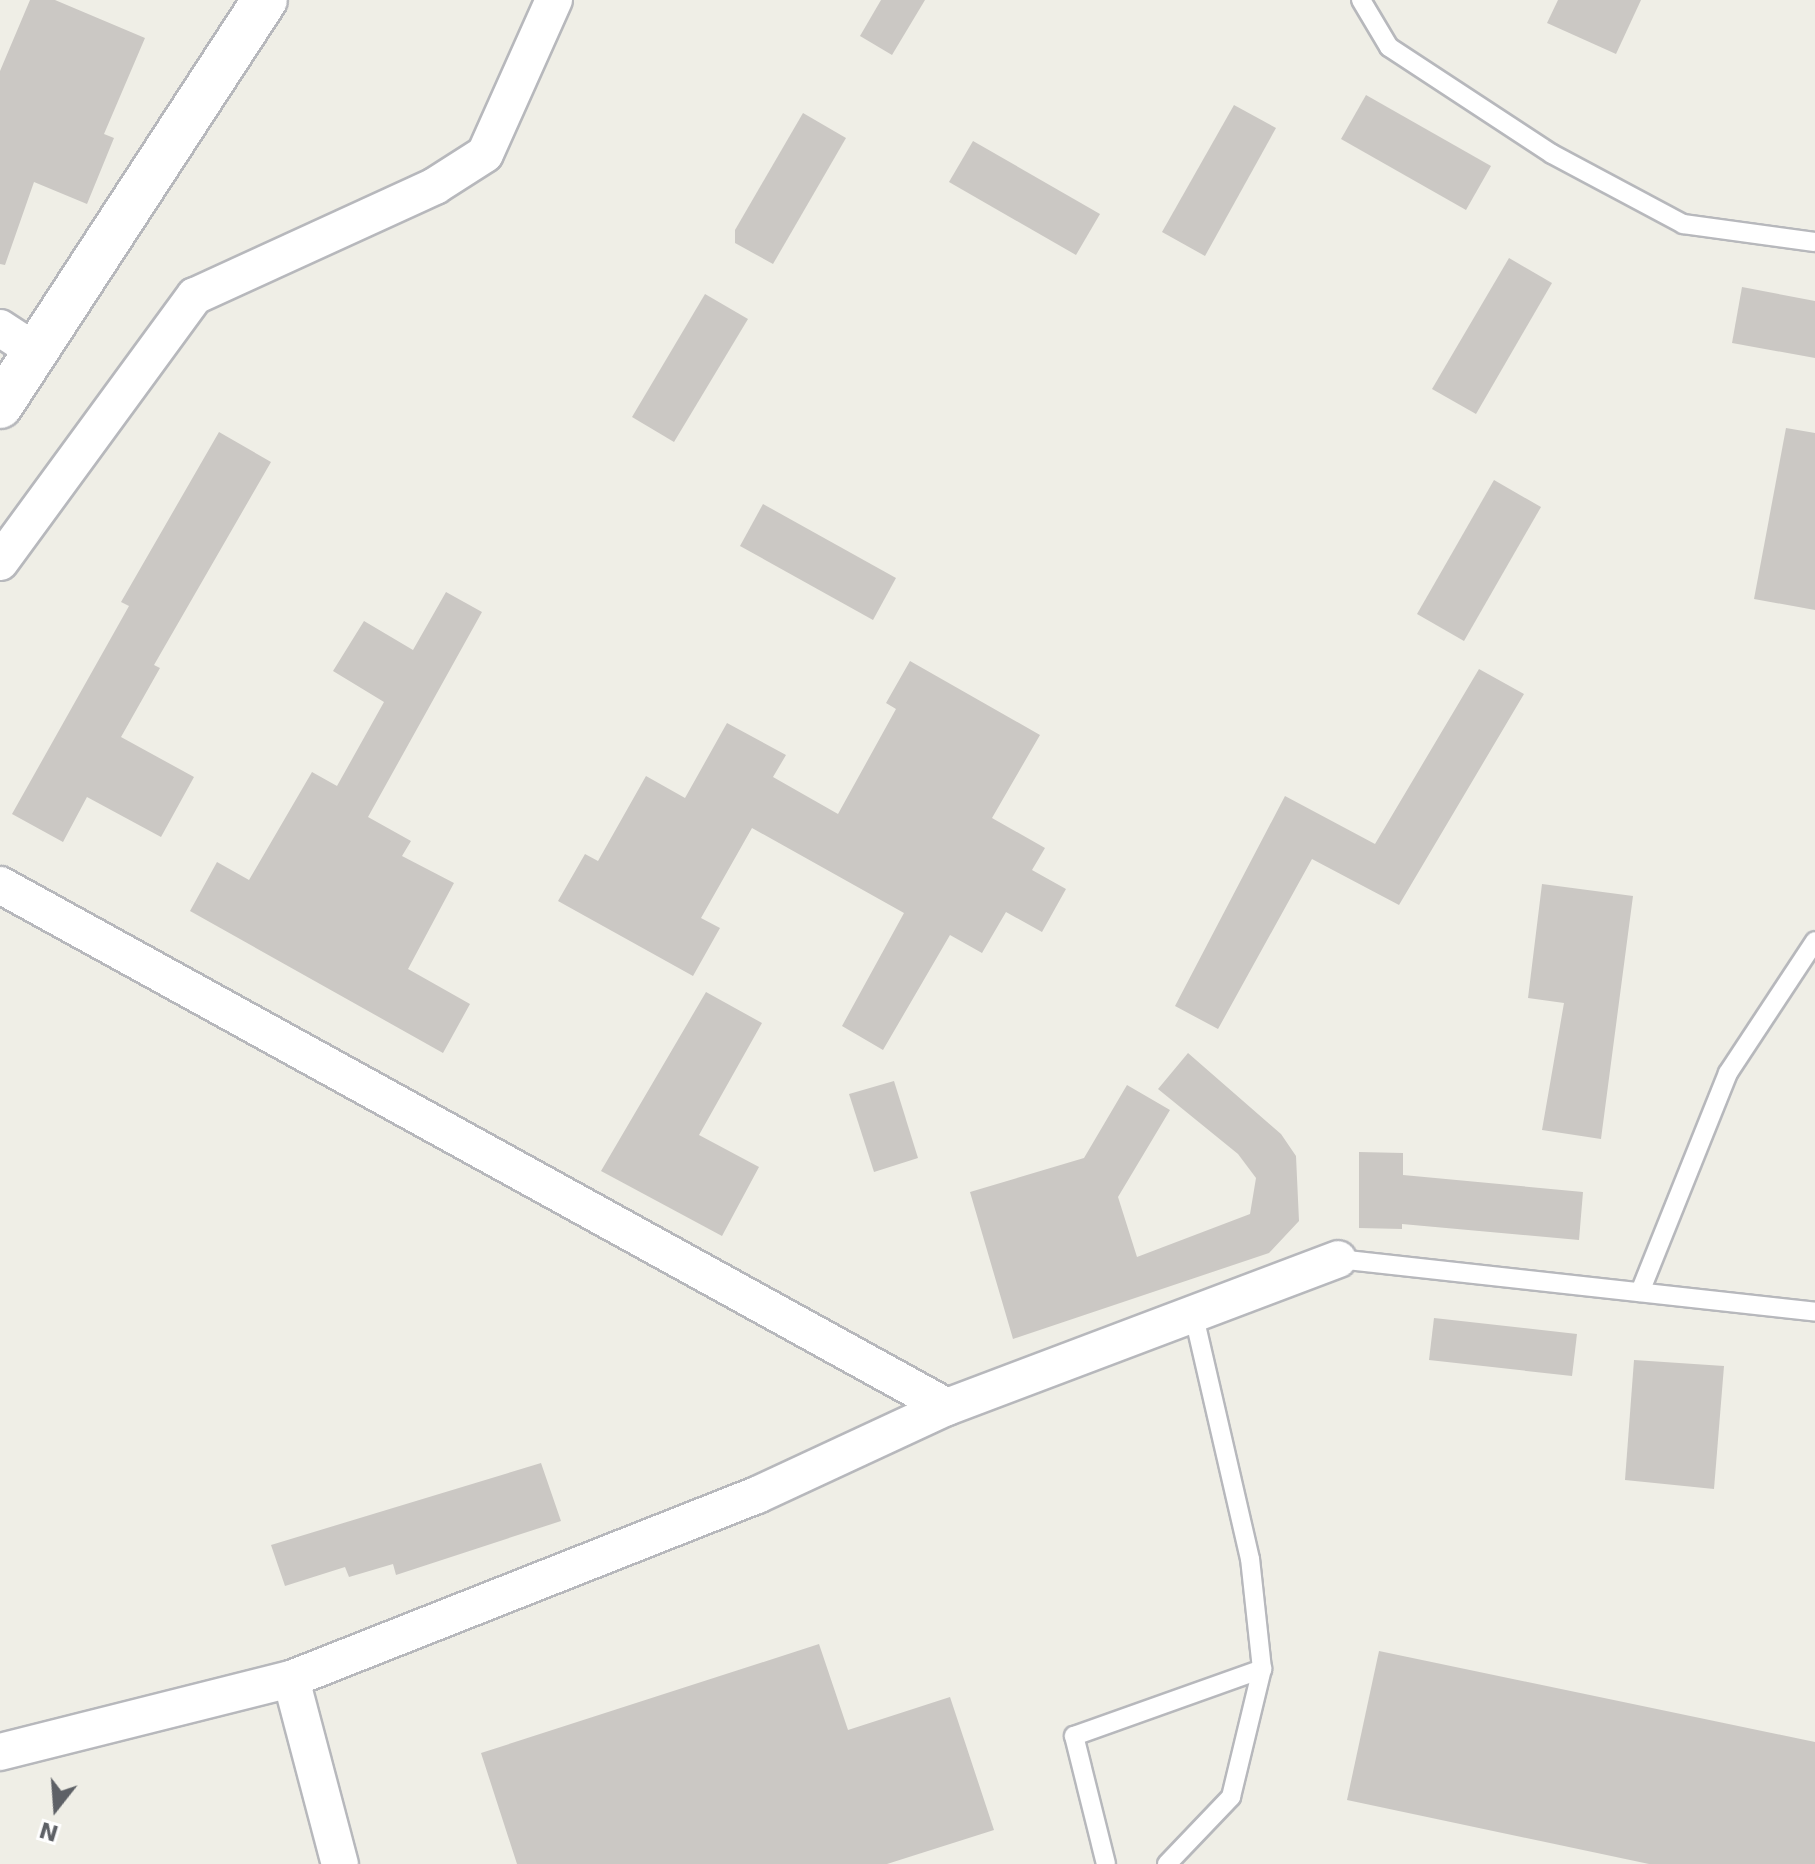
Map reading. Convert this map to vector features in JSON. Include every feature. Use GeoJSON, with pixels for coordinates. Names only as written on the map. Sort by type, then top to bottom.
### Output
{"type":"FeatureCollection","features":[{"type":"Feature","properties":{"kind":"street"},"geometry":{"type":"LineString","coordinates":[[0,406],[17,339],[265,0]]}},
{"type":"Feature","properties":{"kind":"street"},"geometry":{"type":"LineString","coordinates":[[0,562],[195,296],[435,186],[485,154],[554,0]]}},
{"type":"Feature","properties":{"kind":"street"},"geometry":{"type":"LineString","coordinates":[[0,885],[947,1407]]}},
{"type":"Feature","properties":{"kind":"street"},"geometry":{"type":"LineString","coordinates":[[0,1752],[291,1679],[757,1495],[947,1407],[1338,1259]]}},
{"type":"Feature","properties":{"kind":"street"},"geometry":{"type":"LineString","coordinates":[[291,1679],[340,1864]]}},
{"type":"Feature","properties":{"kind":"lane"},"geometry":{"type":"LineString","coordinates":[[1361,0],[1389,47],[1565,161],[1683,224],[1815,242]]}},
{"type":"Feature","properties":{"kind":"lane"},"geometry":{"type":"LineString","coordinates":[[1640,1292],[1728,1073],[1815,941]]}},
{"type":"Feature","properties":{"kind":"lane"},"geometry":{"type":"LineString","coordinates":[[1338,1259],[1815,1312]]}},
{"type":"Feature","properties":{"kind":"lane"},"geometry":{"type":"LineString","coordinates":[[1167,1864],[1231,1797],[1262,1669],[1250,1559],[1193,1313]]}},
{"type":"Feature","properties":{"kind":"lane"},"geometry":{"type":"LineString","coordinates":[[1106,1864],[1074,1736],[1262,1669]]}},
{"type":"Feature","properties":{"kind":"building"},"geometry":{"type":"Polygon","coordinates":[[[30,0],[55,0],[145,38],[104,134],[114,138],[87,204],[34,182],[5,265],[0,264],[0,71],[30,0]]]}},
{"type":"Feature","properties":{"kind":"building"},"geometry":{"type":"Polygon","coordinates":[[[881,0],[925,0],[892,55],[860,36],[881,0]]]}},
{"type":"Feature","properties":{"kind":"building"},"geometry":{"type":"Polygon","coordinates":[[[1558,0],[1641,0],[1616,54],[1547,23],[1558,0]]]}},
{"type":"Feature","properties":{"kind":"building"},"geometry":{"type":"Polygon","coordinates":[[[1366,95],[1491,166],[1466,210],[1341,139],[1366,95]]]}},
{"type":"Feature","properties":{"kind":"building"},"geometry":{"type":"Polygon","coordinates":[[[1234,105],[1276,128],[1205,256],[1162,232],[1234,105]]]}},
{"type":"Feature","properties":{"kind":"building"},"geometry":{"type":"Polygon","coordinates":[[[803,113],[846,138],[773,264],[735,243],[735,230],[803,113]]]}},
{"type":"Feature","properties":{"kind":"building"},"geometry":{"type":"Polygon","coordinates":[[[973,141],[1100,214],[1076,255],[949,182],[973,141]]]}},
{"type":"Feature","properties":{"kind":"building"},"geometry":{"type":"Polygon","coordinates":[[[1509,258],[1552,283],[1476,414],[1432,389],[1509,258]]]}},
{"type":"Feature","properties":{"kind":"building"},"geometry":{"type":"Polygon","coordinates":[[[1742,287],[1815,301],[1815,358],[1732,343],[1742,287]]]}},
{"type":"Feature","properties":{"kind":"building"},"geometry":{"type":"Polygon","coordinates":[[[705,294],[748,319],[674,442],[632,417],[705,294]]]}},
{"type":"Feature","properties":{"kind":"building"},"geometry":{"type":"Polygon","coordinates":[[[1786,428],[1815,433],[1815,610],[1754,599],[1786,428]]]}},
{"type":"Feature","properties":{"kind":"building"},"geometry":{"type":"Polygon","coordinates":[[[219,432],[271,462],[154,665],[160,668],[121,737],[194,777],[161,837],[87,797],[63,842],[12,814],[129,606],[121,602],[219,432]]]}},
{"type":"Feature","properties":{"kind":"building"},"geometry":{"type":"Polygon","coordinates":[[[1494,480],[1541,507],[1464,641],[1417,614],[1494,480]]]}},
{"type":"Feature","properties":{"kind":"building"},"geometry":{"type":"Polygon","coordinates":[[[763,504],[896,578],[873,620],[740,546],[763,504]]]}},
{"type":"Feature","properties":{"kind":"building"},"geometry":{"type":"Polygon","coordinates":[[[446,592],[482,612],[368,817],[411,841],[402,856],[454,883],[408,969],[470,1004],[443,1053],[190,911],[217,862],[249,880],[312,772],[337,786],[384,702],[333,671],[364,621],[413,650],[446,592]]]}},
{"type":"Feature","properties":{"kind":"building"},"geometry":{"type":"Polygon","coordinates":[[[910,661],[1040,735],[992,818],[1045,848],[1032,870],[1066,889],[1042,932],[1006,912],[982,953],[950,935],[883,1050],[842,1026],[904,913],[752,828],[701,918],[720,928],[693,976],[558,901],[585,854],[598,861],[646,776],[685,798],[727,723],[786,755],[773,777],[838,814],[896,709],[886,703],[910,661]]]}},
{"type":"Feature","properties":{"kind":"building"},"geometry":{"type":"Polygon","coordinates":[[[1479,669],[1524,694],[1399,905],[1312,859],[1218,1029],[1175,1006],[1285,796],[1375,844],[1479,669]]]}},
{"type":"Feature","properties":{"kind":"building"},"geometry":{"type":"Polygon","coordinates":[[[1542,884],[1633,896],[1601,1139],[1542,1130],[1564,1003],[1528,998],[1542,884]]]}},
{"type":"Feature","properties":{"kind":"building"},"geometry":{"type":"Polygon","coordinates":[[[706,992],[762,1023],[699,1135],[759,1167],[722,1236],[601,1171],[706,992]]]}},
{"type":"Feature","properties":{"kind":"building"},"geometry":{"type":"Polygon","coordinates":[[[1188,1053],[1281,1134],[1296,1156],[1299,1221],[1269,1253],[1013,1339],[970,1192],[1084,1158],[1127,1085],[1170,1110],[1118,1197],[1137,1257],[1250,1214],[1256,1178],[1238,1154],[1158,1089],[1188,1053]]]}},
{"type":"Feature","properties":{"kind":"building"},"geometry":{"type":"Polygon","coordinates":[[[894,1081],[918,1158],[874,1172],[849,1094],[894,1081]]]}},
{"type":"Feature","properties":{"kind":"building"},"geometry":{"type":"Polygon","coordinates":[[[1359,1152],[1403,1153],[1403,1175],[1583,1192],[1579,1240],[1402,1224],[1402,1229],[1359,1228],[1359,1152]]]}},
{"type":"Feature","properties":{"kind":"building"},"geometry":{"type":"Polygon","coordinates":[[[1434,1318],[1577,1334],[1572,1376],[1429,1360],[1434,1318]]]}},
{"type":"Feature","properties":{"kind":"building"},"geometry":{"type":"Polygon","coordinates":[[[1634,1360],[1724,1366],[1714,1489],[1625,1480],[1634,1360]]]}},
{"type":"Feature","properties":{"kind":"building"},"geometry":{"type":"Polygon","coordinates":[[[541,1463],[561,1521],[396,1575],[393,1564],[349,1577],[345,1567],[285,1586],[271,1545],[541,1463]]]}},
{"type":"Feature","properties":{"kind":"building"},"geometry":{"type":"Polygon","coordinates":[[[819,1644],[848,1730],[950,1697],[994,1830],[887,1864],[517,1864],[481,1753],[819,1644]]]}},
{"type":"Feature","properties":{"kind":"building"},"geometry":{"type":"Polygon","coordinates":[[[1379,1651],[1815,1742],[1815,1864],[1649,1864],[1347,1800],[1379,1651]]]}}]}
